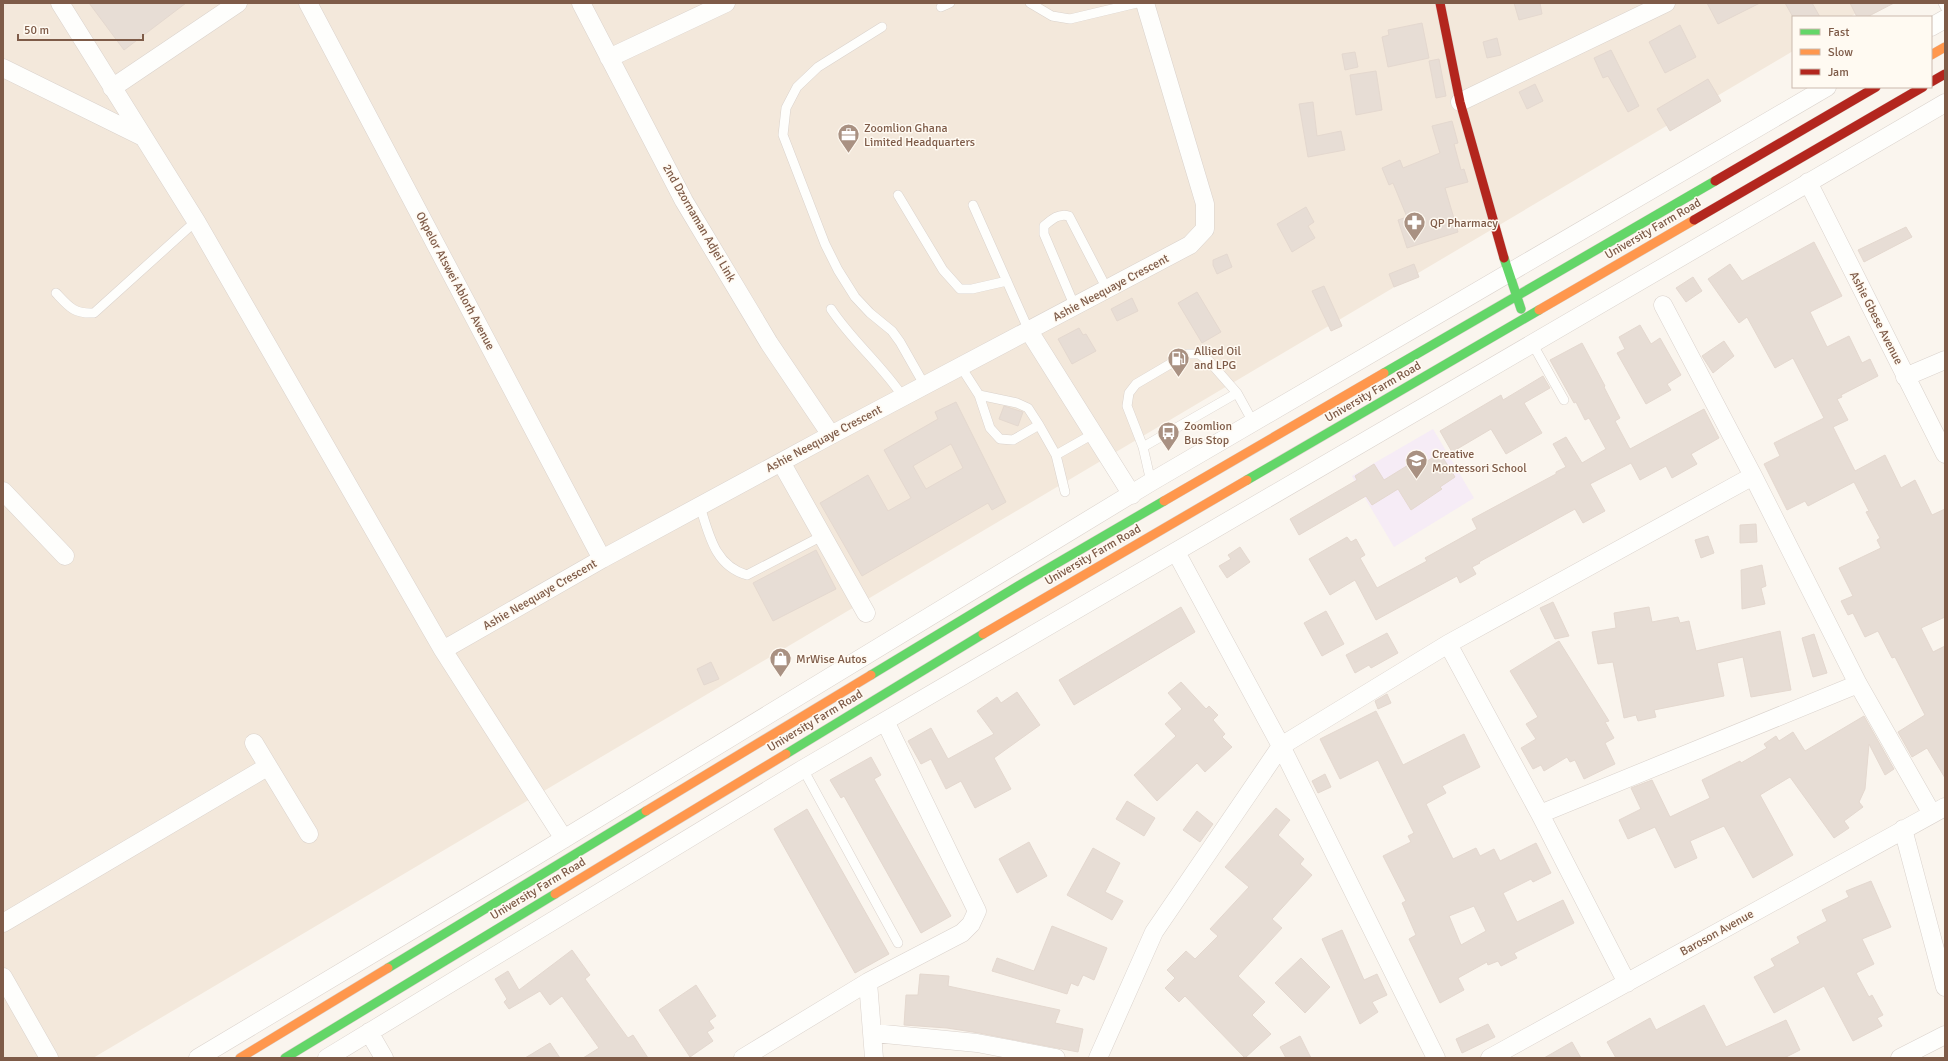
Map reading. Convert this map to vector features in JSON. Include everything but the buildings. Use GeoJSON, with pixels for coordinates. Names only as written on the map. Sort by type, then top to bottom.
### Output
{"type":"FeatureCollection","features":[{"type":"Feature","properties":{"kind":"street"},"geometry":{"type":"LineString","coordinates":[[60,3],[141,136],[196,221],[443,650],[564,839]]}},
{"type":"Feature","properties":{"kind":"street"},"geometry":{"type":"LineString","coordinates":[[112,88],[238,3]]}},
{"type":"Feature","properties":{"kind":"street","name":"Okpelor Atswei Ablorh Avenue"},"geometry":{"type":"LineString","coordinates":[[308,3],[602,559]]}},
{"type":"Feature","properties":{"kind":"street","name":"2nd Dzornaman Adjei Link"},"geometry":{"type":"LineString","coordinates":[[581,3],[688,208],[769,343],[831,435]]}},
{"type":"Feature","properties":{"kind":"street"},"geometry":{"type":"LineString","coordinates":[[609,58],[726,3]]}},
{"type":"Feature","properties":{"kind":"street","name":"Ashie Neequaye Crescent"},"geometry":{"type":"LineString","coordinates":[[443,650],[602,559],[831,435],[1075,307],[1190,244],[1205,229],[1205,204],[1145,3]]}},
{"type":"Feature","properties":{"kind":"street"},"geometry":{"type":"LineString","coordinates":[[1440,3],[1460,102],[1508,273],[1524,318]]}},
{"type":"Feature","properties":{"kind":"street"},"geometry":{"type":"LineString","coordinates":[[1460,102],[1664,4]]}},
{"type":"Feature","properties":{"kind":"street"},"geometry":{"type":"LineString","coordinates":[[1932,26],[1945,19]]}},
{"type":"Feature","properties":{"kind":"street"},"geometry":{"type":"LineString","coordinates":[[1932,54],[1945,47]]}},
{"type":"Feature","properties":{"kind":"street"},"geometry":{"type":"LineString","coordinates":[[3,68],[141,136]]}},
{"type":"Feature","properties":{"kind":"street"},"geometry":{"type":"LineString","coordinates":[[1932,81],[1945,74]]}},
{"type":"Feature","properties":{"kind":"street"},"geometry":{"type":"LineString","coordinates":[[198,1058],[564,839],[1132,495],[1151,482],[1825,88]]}},
{"type":"Feature","properties":{"kind":"street","name":"University Farm Road"},"geometry":{"type":"LineString","coordinates":[[240,1058],[1023,583],[1874,88]]}},
{"type":"Feature","properties":{"kind":"street","name":"University Farm Road"},"geometry":{"type":"LineString","coordinates":[[285,1058],[1035,603],[1921,88]]}},
{"type":"Feature","properties":{"kind":"street"},"geometry":{"type":"LineString","coordinates":[[327,1058],[803,769],[1945,103]]}},
{"type":"Feature","properties":{"kind":"street","name":"Ashie Gbese Avenue"},"geometry":{"type":"LineString","coordinates":[[1808,182],[1945,454]]}},
{"type":"Feature","properties":{"kind":"street"},"geometry":{"type":"LineString","coordinates":[[1663,305],[1753,476],[1858,684],[1938,810]]}},
{"type":"Feature","properties":{"kind":"street"},"geometry":{"type":"LineString","coordinates":[[1029,331],[1132,495]]}},
{"type":"Feature","properties":{"kind":"street"},"geometry":{"type":"LineString","coordinates":[[1905,377],[1945,360]]}},
{"type":"Feature","properties":{"kind":"street"},"geometry":{"type":"LineString","coordinates":[[781,462],[866,613]]}},
{"type":"Feature","properties":{"kind":"street"},"geometry":{"type":"LineString","coordinates":[[1098,1058],[1154,932],[1281,746],[1448,644],[1753,476]]}},
{"type":"Feature","properties":{"kind":"street"},"geometry":{"type":"LineString","coordinates":[[3,491],[65,556]]}},
{"type":"Feature","properties":{"kind":"street"},"geometry":{"type":"LineString","coordinates":[[1176,552],[1281,746],[1436,1058]]}},
{"type":"Feature","properties":{"kind":"street"},"geometry":{"type":"LineString","coordinates":[[1448,644],[1540,814],[1627,983]]}},
{"type":"Feature","properties":{"kind":"street"},"geometry":{"type":"LineString","coordinates":[[1540,814],[1858,684]]}},
{"type":"Feature","properties":{"kind":"street"},"geometry":{"type":"LineString","coordinates":[[743,1058],[868,982],[962,933],[971,924],[977,911],[885,721]]}},
{"type":"Feature","properties":{"kind":"street"},"geometry":{"type":"LineString","coordinates":[[254,743],[310,834]]}},
{"type":"Feature","properties":{"kind":"street"},"geometry":{"type":"LineString","coordinates":[[3,923],[268,768]]}},
{"type":"Feature","properties":{"kind":"street","name":"Baroson Avenue"},"geometry":{"type":"LineString","coordinates":[[1490,1058],[1938,810]]}},
{"type":"Feature","properties":{"kind":"street"},"geometry":{"type":"LineString","coordinates":[[1903,829],[1945,987]]}},
{"type":"Feature","properties":{"kind":"street"},"geometry":{"type":"LineString","coordinates":[[3,977],[49,1058]]}},
{"type":"Feature","properties":{"kind":"street"},"geometry":{"type":"LineString","coordinates":[[868,982],[874,1033],[874,1058]]}},
{"type":"Feature","properties":{"kind":"street"},"geometry":{"type":"LineString","coordinates":[[369,1032],[384,1058]]}},
{"type":"Feature","properties":{"kind":"street"},"geometry":{"type":"LineString","coordinates":[[874,1033],[977,1043],[1056,1058]]}},
{"type":"Feature","properties":{"kind":"street"},"geometry":{"type":"LineString","coordinates":[[1900,1058],[1945,1035]]}},
{"type":"Feature","properties":{"kind":"lane"},"geometry":{"type":"LineString","coordinates":[[941,7],[950,3]]}},
{"type":"Feature","properties":{"kind":"lane"},"geometry":{"type":"LineString","coordinates":[[1030,3],[1052,16],[1070,19],[1138,3]]}},
{"type":"Feature","properties":{"kind":"lane"},"geometry":{"type":"LineString","coordinates":[[1943,3],[1945,7]]}},
{"type":"Feature","properties":{"kind":"lane"},"geometry":{"type":"LineString","coordinates":[[882,27],[818,67],[797,87],[786,108],[783,135],[825,244],[838,270],[855,297],[870,313],[892,331],[900,342],[925,386]]}},
{"type":"Feature","properties":{"kind":"lane"},"geometry":{"type":"LineString","coordinates":[[898,195],[943,270],[960,289],[972,289],[1007,281]]}},
{"type":"Feature","properties":{"kind":"lane"},"geometry":{"type":"LineString","coordinates":[[973,205],[1029,331]]}},
{"type":"Feature","properties":{"kind":"lane"},"geometry":{"type":"LineString","coordinates":[[1075,307],[1044,234],[1044,226],[1051,219],[1062,214],[1069,216],[1107,289]]}},
{"type":"Feature","properties":{"kind":"lane"},"geometry":{"type":"LineString","coordinates":[[56,293],[70,308],[82,314],[94,313],[196,221]]}},
{"type":"Feature","properties":{"kind":"lane"},"geometry":{"type":"LineString","coordinates":[[831,309],[848,334],[879,366],[903,397]]}},
{"type":"Feature","properties":{"kind":"lane"},"geometry":{"type":"LineString","coordinates":[[1532,343],[1564,400]]}},
{"type":"Feature","properties":{"kind":"lane"},"geometry":{"type":"LineString","coordinates":[[1151,482],[1143,448],[1127,406],[1129,393],[1136,384],[1180,358],[1187,354],[1199,354],[1209,361],[1238,392],[1253,422]]}},
{"type":"Feature","properties":{"kind":"lane"},"geometry":{"type":"LineString","coordinates":[[961,367],[979,394],[990,428],[1000,439],[1013,440],[1039,425]]}},
{"type":"Feature","properties":{"kind":"lane"},"geometry":{"type":"LineString","coordinates":[[1143,448],[1238,392]]}},
{"type":"Feature","properties":{"kind":"lane"},"geometry":{"type":"LineString","coordinates":[[979,394],[1017,403],[1028,408],[1056,455],[1065,492]]}},
{"type":"Feature","properties":{"kind":"lane"},"geometry":{"type":"LineString","coordinates":[[1056,455],[1093,434]]}},
{"type":"Feature","properties":{"kind":"lane"},"geometry":{"type":"LineString","coordinates":[[700,506],[712,544],[725,562],[737,572],[748,575],[822,536]]}},
{"type":"Feature","properties":{"kind":"lane"},"geometry":{"type":"LineString","coordinates":[[803,769],[898,943]]}},
{"type":"Feature","properties":{"kind":"shaded area"},"geometry":{"type":"Polygon","coordinates":[[[3,3],[1873,3],[1852,16],[1792,16],[1792,52],[93,1058],[3,1058],[3,3]]]}},
{"type":"Feature","properties":{"kind":"shaded area"},"geometry":{"type":"Polygon","coordinates":[[[1433,429],[1474,498],[1394,547],[1352,476],[1433,429]]]}},
{"type":"Feature","properties":{"kind":"traffic: fast"},"geometry":{"type":"LineString","coordinates":[[1384,373],[1715,181]]}},
{"type":"Feature","properties":{"kind":"traffic: fast"},"geometry":{"type":"LineString","coordinates":[[1504,258],[1521,309]]}},
{"type":"Feature","properties":{"kind":"traffic: fast"},"geometry":{"type":"LineString","coordinates":[[1247,480],[1539,310]]}},
{"type":"Feature","properties":{"kind":"traffic: fast"},"geometry":{"type":"LineString","coordinates":[[871,675],[1023,583],[1164,501]]}},
{"type":"Feature","properties":{"kind":"traffic: fast"},"geometry":{"type":"LineString","coordinates":[[786,754],[983,634]]}},
{"type":"Feature","properties":{"kind":"traffic: fast"},"geometry":{"type":"LineString","coordinates":[[388,968],[646,811]]}},
{"type":"Feature","properties":{"kind":"traffic: fast"},"geometry":{"type":"LineString","coordinates":[[285,1058],[555,894]]}},
{"type":"Feature","properties":{"kind":"traffic: slow"},"geometry":{"type":"LineString","coordinates":[[1932,54],[1945,47]]}},
{"type":"Feature","properties":{"kind":"traffic: slow"},"geometry":{"type":"LineString","coordinates":[[1539,310],[1694,220]]}},
{"type":"Feature","properties":{"kind":"traffic: slow"},"geometry":{"type":"LineString","coordinates":[[1164,501],[1384,373]]}},
{"type":"Feature","properties":{"kind":"traffic: slow"},"geometry":{"type":"LineString","coordinates":[[983,634],[1247,480]]}},
{"type":"Feature","properties":{"kind":"traffic: slow"},"geometry":{"type":"LineString","coordinates":[[646,811],[871,675]]}},
{"type":"Feature","properties":{"kind":"traffic: slow"},"geometry":{"type":"LineString","coordinates":[[555,894],[786,754]]}},
{"type":"Feature","properties":{"kind":"traffic: slow"},"geometry":{"type":"LineString","coordinates":[[240,1058],[388,968]]}},
{"type":"Feature","properties":{"kind":"traffic: jam"},"geometry":{"type":"LineString","coordinates":[[1440,3],[1460,102],[1504,258]]}},
{"type":"Feature","properties":{"kind":"traffic: jam"},"geometry":{"type":"LineString","coordinates":[[1932,81],[1945,74]]}},
{"type":"Feature","properties":{"kind":"traffic: jam"},"geometry":{"type":"LineString","coordinates":[[1715,181],[1874,88]]}},
{"type":"Feature","properties":{"kind":"traffic: jam"},"geometry":{"type":"LineString","coordinates":[[1694,220],[1921,88]]}},
{"type":"Feature","properties":{"kind":"place","name":"Zoomlion Ghana Limited Headquarters"},"geometry":{"type":"Point","coordinates":[849,154]}},
{"type":"Feature","properties":{"kind":"place","name":"QP Pharmacy"},"geometry":{"type":"Point","coordinates":[1414,242]}},
{"type":"Feature","properties":{"kind":"place","name":"Allied Oil and LPG"},"geometry":{"type":"Point","coordinates":[1178,378]}},
{"type":"Feature","properties":{"kind":"place","name":"Zoomlion Bus Stop"},"geometry":{"type":"Point","coordinates":[1168,452]}},
{"type":"Feature","properties":{"kind":"place","name":"Creative Montessori School"},"geometry":{"type":"Point","coordinates":[1417,480]}},
{"type":"Feature","properties":{"kind":"place","name":"MrWise Autos"},"geometry":{"type":"Point","coordinates":[781,678]}}]}
